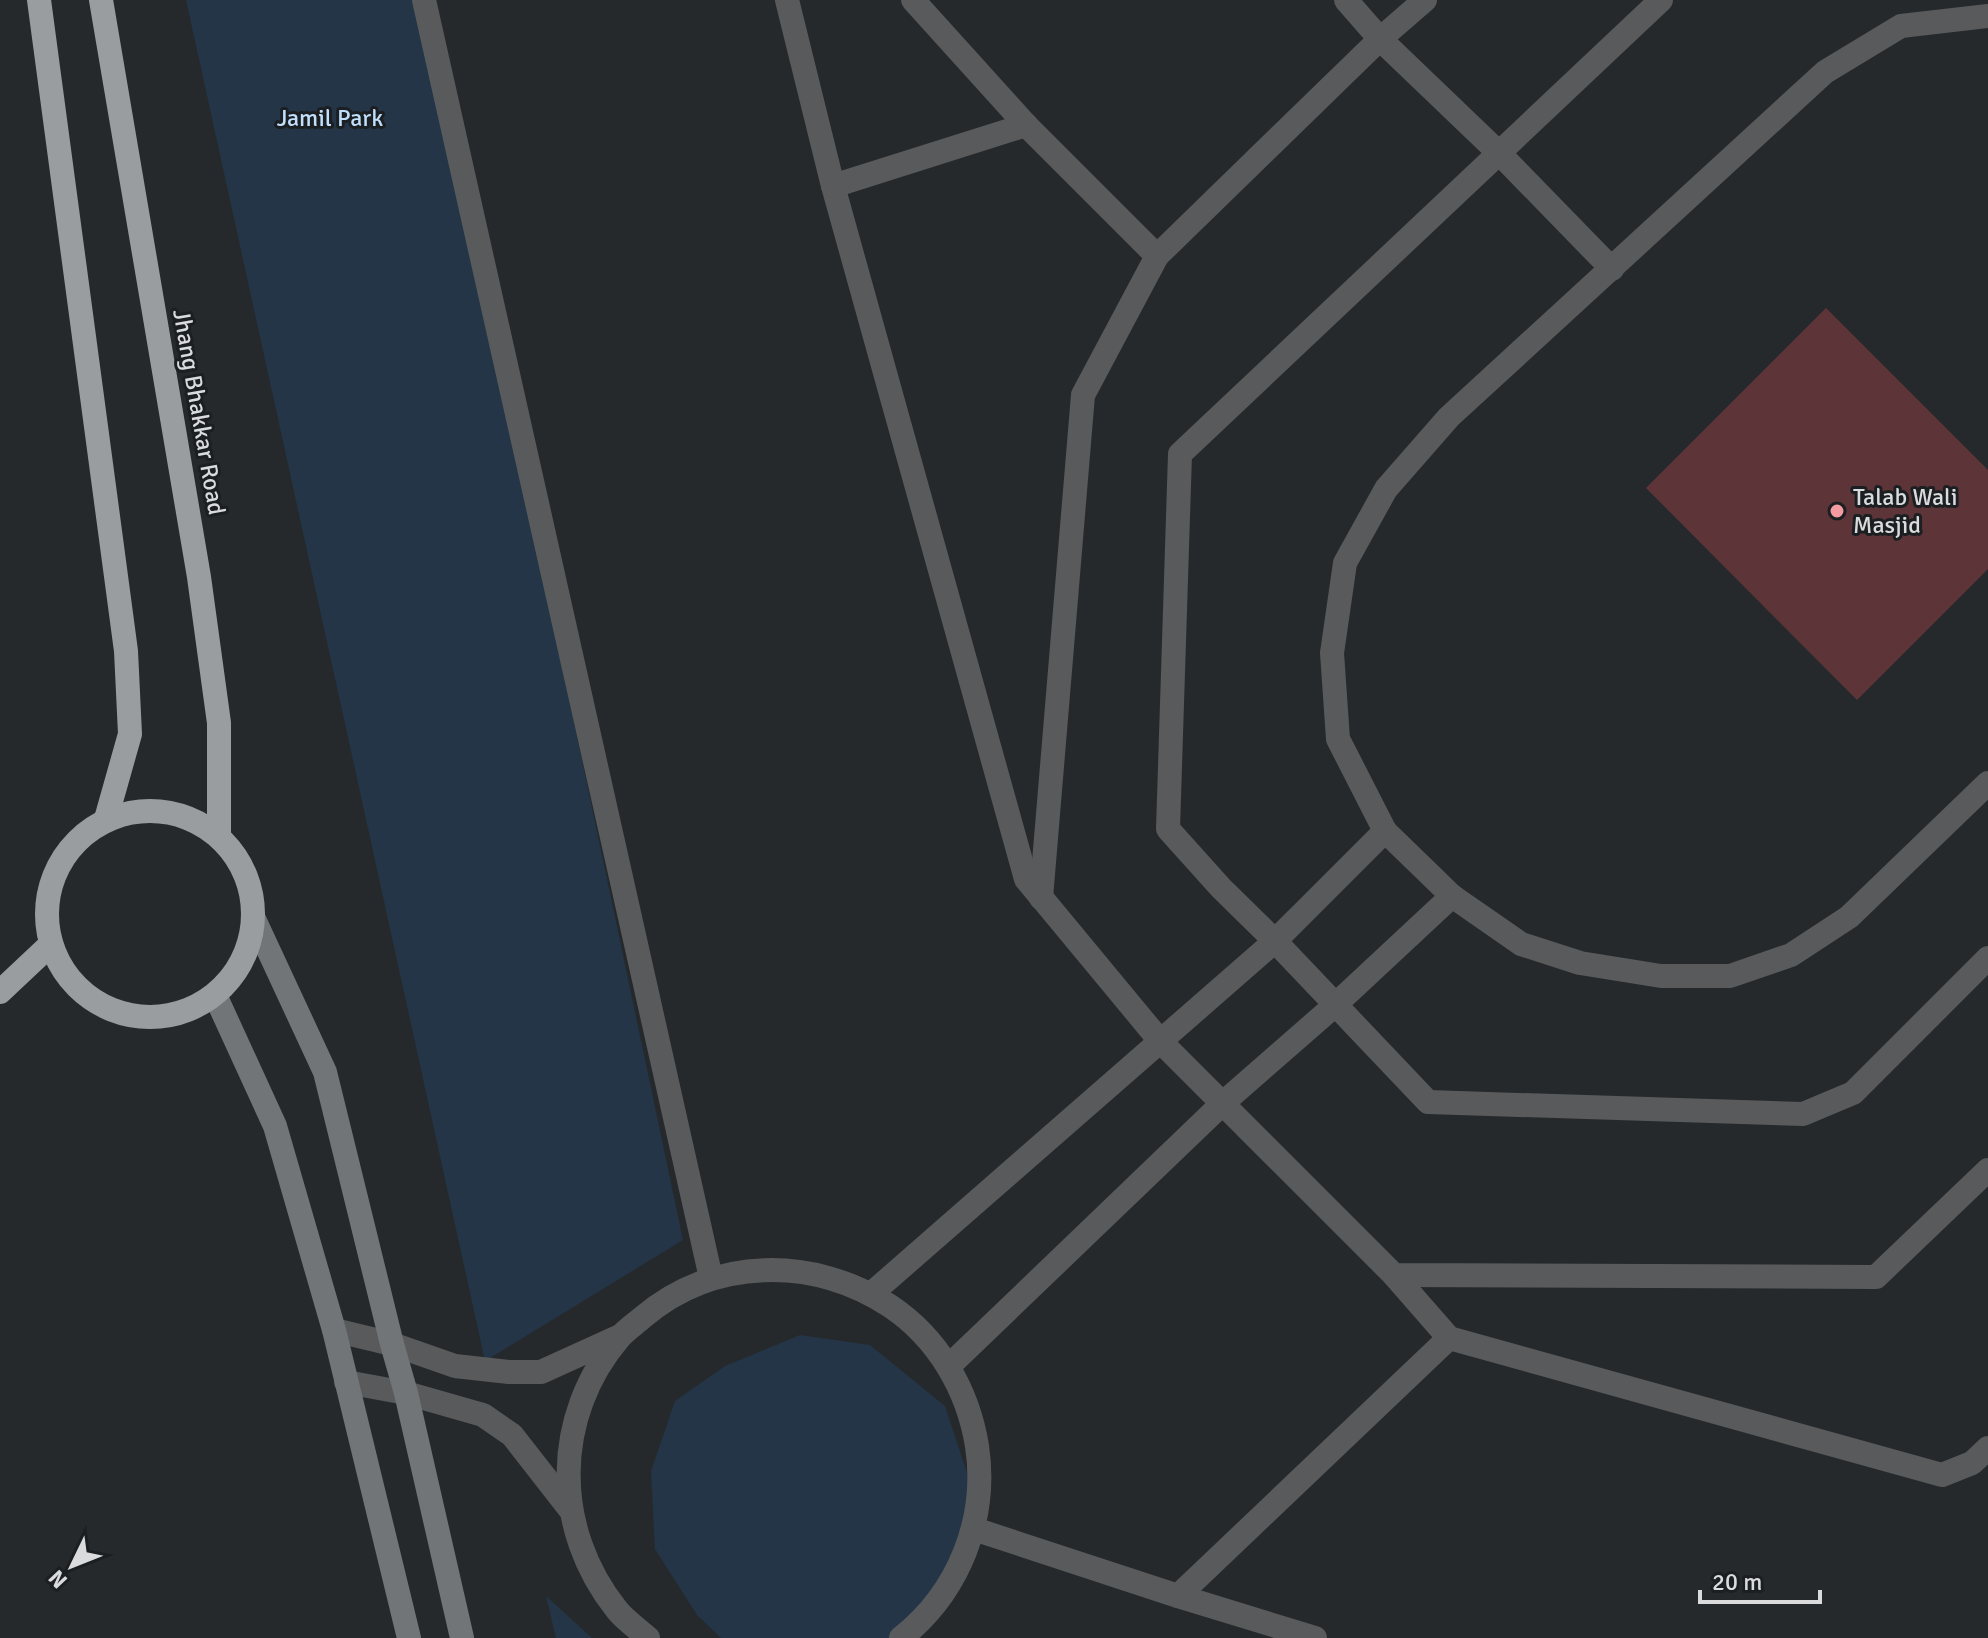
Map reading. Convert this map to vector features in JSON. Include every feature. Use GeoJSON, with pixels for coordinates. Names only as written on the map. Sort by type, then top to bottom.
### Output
{"type":"FeatureCollection","features":[{"type":"Feature","properties":{"kind":"highway"},"geometry":{"type":"LineString","coordinates":[[39,0],[126,651],[130,734],[106,819]]}},
{"type":"Feature","properties":{"kind":"highway","name":"Jhang Bhakkar Road"},"geometry":{"type":"LineString","coordinates":[[101,0],[199,577],[219,723],[219,836]]}},
{"type":"Feature","properties":{"kind":"highway"},"geometry":{"type":"LineString","coordinates":[[135,811],[165,811],[193,820],[219,836],[239,860],[251,888],[254,919],[249,948],[235,974],[215,995],[186,1012],[153,1018],[120,1014],[89,998],[66,975],[51,944],[46,915],[50,886],[62,858],[81,835],[106,819],[135,811]]}},
{"type":"Feature","properties":{"kind":"highway"},"geometry":{"type":"LineString","coordinates":[[0,992],[51,944]]}},
{"type":"Feature","properties":{"kind":"main road"},"geometry":{"type":"LineString","coordinates":[[254,919],[325,1072],[406,1393],[462,1638]]}},
{"type":"Feature","properties":{"kind":"main road"},"geometry":{"type":"LineString","coordinates":[[215,995],[275,1126],[334,1330],[409,1638]]}},
{"type":"Feature","properties":{"kind":"street"},"geometry":{"type":"LineString","coordinates":[[424,0],[711,1278]]}},
{"type":"Feature","properties":{"kind":"street"},"geometry":{"type":"LineString","coordinates":[[787,0],[833,186],[1026,879],[1041,898],[1161,1042],[1394,1275],[1449,1338],[1942,1475],[1972,1463],[1988,1448]]}},
{"type":"Feature","properties":{"kind":"street"},"geometry":{"type":"LineString","coordinates":[[913,0],[1026,125],[1157,256]]}},
{"type":"Feature","properties":{"kind":"street"},"geometry":{"type":"LineString","coordinates":[[1346,0],[1380,39],[1500,154],[1612,269]]}},
{"type":"Feature","properties":{"kind":"street"},"geometry":{"type":"LineString","coordinates":[[1041,898],[1083,395],[1157,256],[1380,39],[1425,0]]}},
{"type":"Feature","properties":{"kind":"street"},"geometry":{"type":"LineString","coordinates":[[1661,0],[1180,454],[1168,829],[1428,1102],[1803,1114],[1853,1093],[1988,958]]}},
{"type":"Feature","properties":{"kind":"street"},"geometry":{"type":"LineString","coordinates":[[1988,16],[1901,26],[1825,72],[1449,417],[1386,489],[1345,563],[1332,653],[1338,739],[1385,831],[1452,896],[1521,944],[1580,963],[1661,976],[1730,976],[1791,955],[1849,917],[1988,783]]}},
{"type":"Feature","properties":{"kind":"street"},"geometry":{"type":"LineString","coordinates":[[833,186],[1026,125]]}},
{"type":"Feature","properties":{"kind":"street"},"geometry":{"type":"LineString","coordinates":[[871,1294],[1275,941],[1385,831]]}},
{"type":"Feature","properties":{"kind":"street"},"geometry":{"type":"LineString","coordinates":[[949,1366],[1223,1103],[1334,1006],[1452,896]]}},
{"type":"Feature","properties":{"kind":"street"},"geometry":{"type":"LineString","coordinates":[[1394,1275],[1876,1277],[1988,1170]]}},
{"type":"Feature","properties":{"kind":"street"},"geometry":{"type":"LineString","coordinates":[[334,1330],[392,1344],[455,1366],[541,1372],[620,1336],[662,1301],[711,1278],[765,1269],[820,1274],[871,1294],[901,1313],[928,1338],[949,1366],[972,1418],[981,1473],[974,1529],[954,1579],[921,1622],[901,1638]]}},
{"type":"Feature","properties":{"kind":"street"},"geometry":{"type":"LineString","coordinates":[[620,1336],[586,1387],[569,1446],[569,1508],[586,1563],[618,1611],[648,1638]]}},
{"type":"Feature","properties":{"kind":"street"},"geometry":{"type":"LineString","coordinates":[[1178,1596],[1449,1338]]}},
{"type":"Feature","properties":{"kind":"street"},"geometry":{"type":"LineString","coordinates":[[346,1382],[406,1393],[483,1415],[512,1435],[569,1508]]}},
{"type":"Feature","properties":{"kind":"street"},"geometry":{"type":"LineString","coordinates":[[974,1529],[1315,1638]]}},
{"type":"Feature","properties":{"kind":"green space","name":"Jamil Park"},"geometry":{"type":"Polygon","coordinates":[[[186,0],[422,0],[683,1240],[485,1361],[186,0]]]}},
{"type":"Feature","properties":{"kind":"green space"},"geometry":{"type":"Polygon","coordinates":[[[800,1335],[870,1345],[945,1406],[969,1479],[963,1558],[903,1638],[721,1638],[697,1615],[655,1549],[651,1471],[675,1401],[725,1366],[800,1335]]]}},
{"type":"Feature","properties":{"kind":"green space"},"geometry":{"type":"Polygon","coordinates":[[[546,1596],[592,1638],[556,1638],[546,1596]]]}},
{"type":"Feature","properties":{"kind":"building"},"geometry":{"type":"Polygon","coordinates":[[[1826,308],[1988,470],[1988,569],[1857,700],[1646,488],[1826,308]]]}},
{"type":"Feature","properties":{"kind":"place","name":"Talab Wali Masjid"},"geometry":{"type":"Point","coordinates":[1837,511]}}]}
